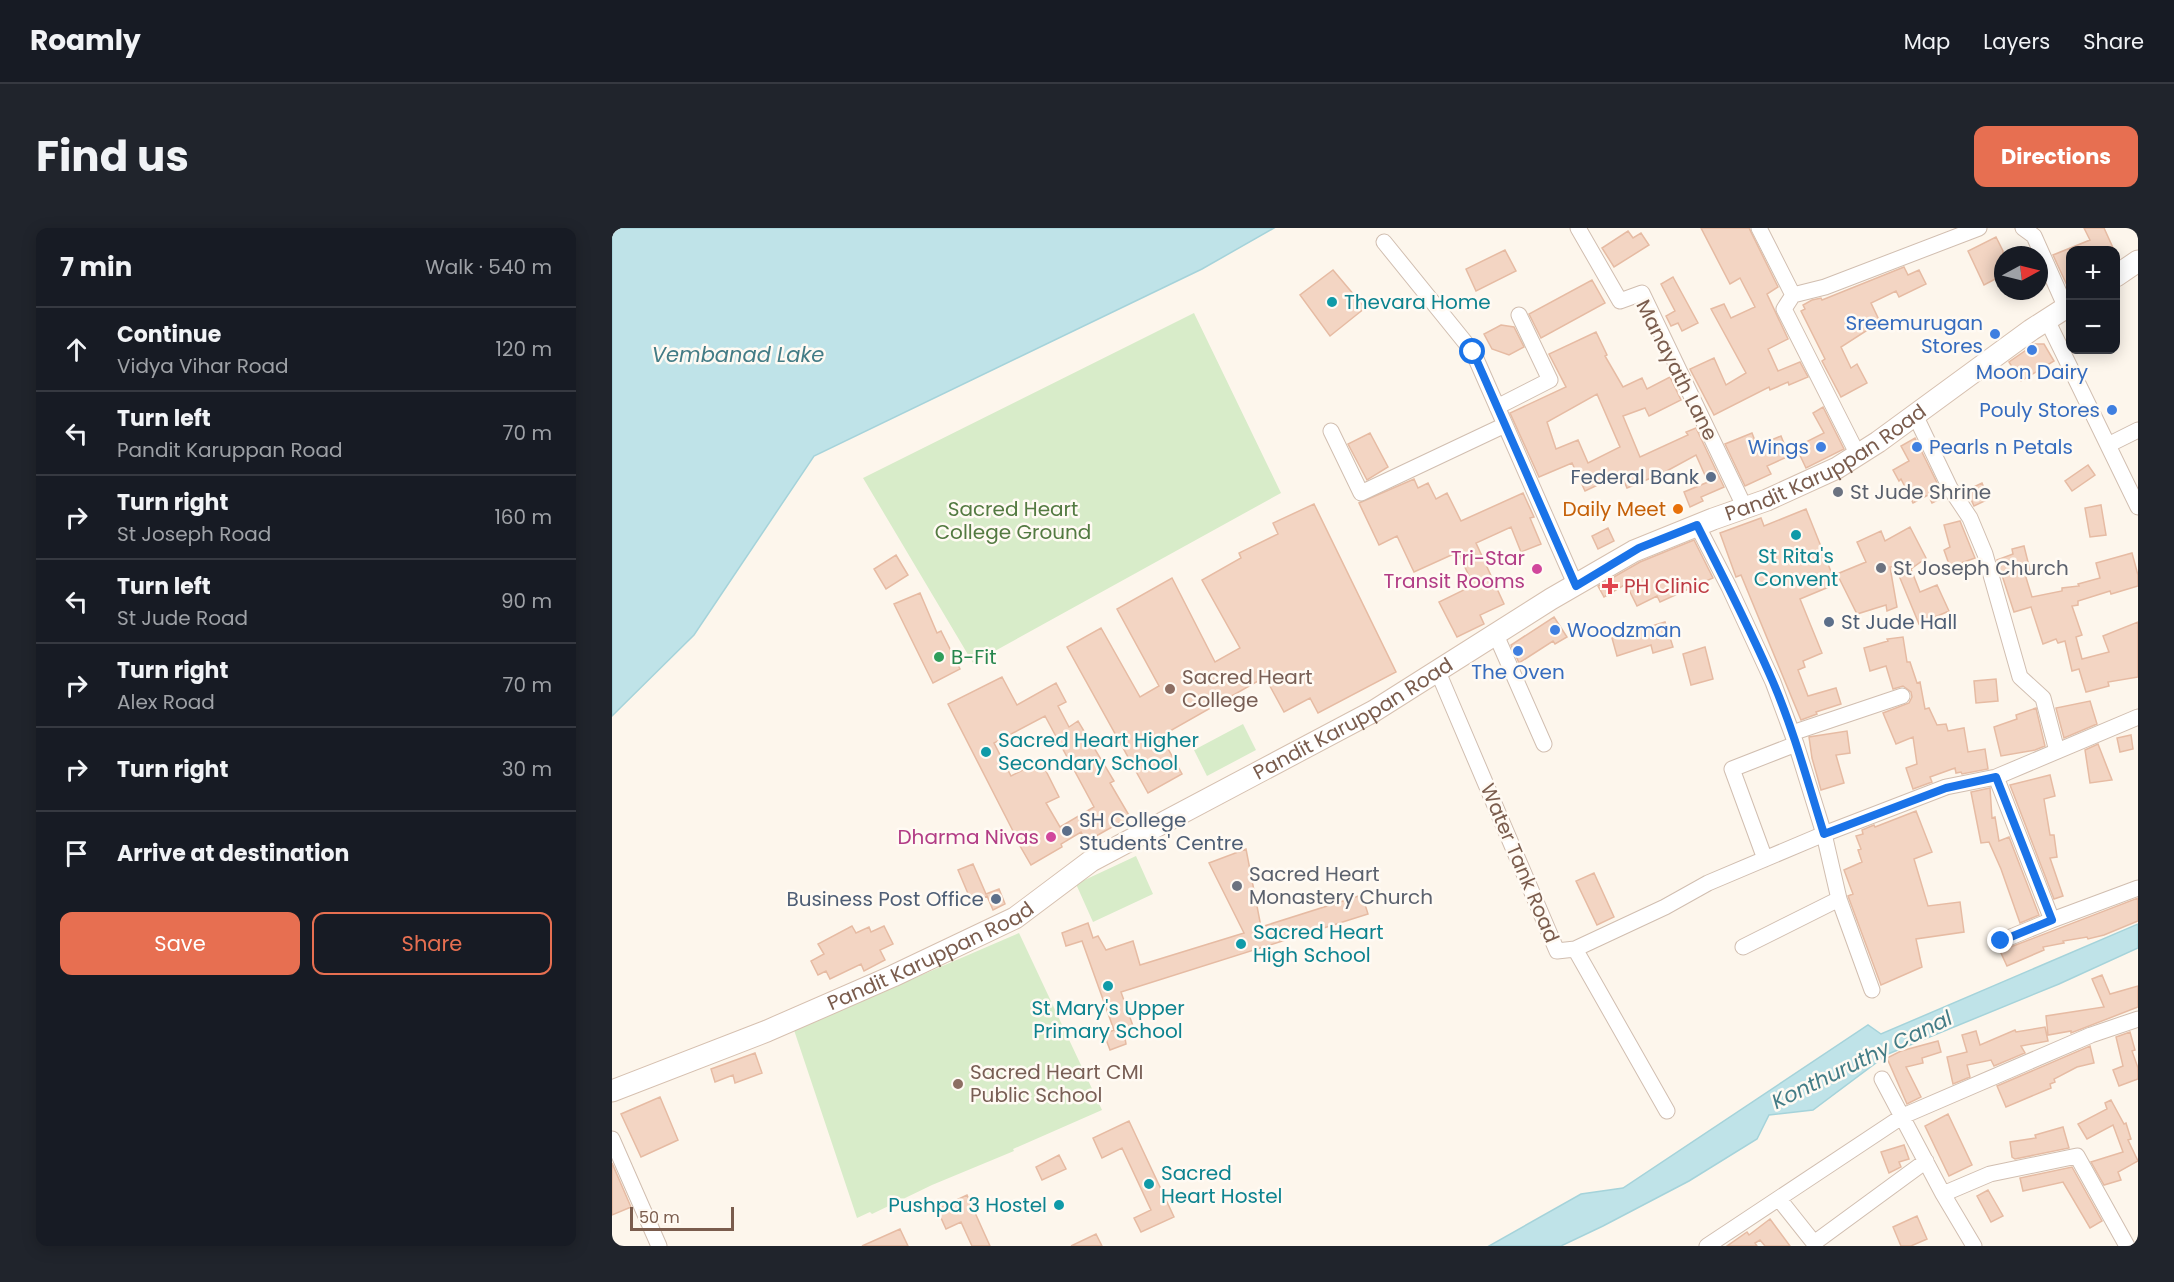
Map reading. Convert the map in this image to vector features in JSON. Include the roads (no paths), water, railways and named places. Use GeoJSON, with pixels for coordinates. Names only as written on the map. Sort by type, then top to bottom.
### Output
{"type":"FeatureCollection","features":[{"type":"Feature","properties":{"kind":"main road"},"geometry":{"type":"LineString","coordinates":[[2120,273],[2138,261]]}},
{"type":"Feature","properties":{"kind":"main road","name":"Pandit Karuppan Road"},"geometry":{"type":"LineString","coordinates":[[612,1091],[767,1031],[893,976],[1015,918],[1091,861],[1374,711],[1551,599],[1639,548],[1745,508],[1837,468],[2066,307]]}},
{"type":"Feature","properties":{"kind":"street","name":"Manayath Lane"},"geometry":{"type":"LineString","coordinates":[[1578,228],[1620,301],[1642,293],[1745,508]]}},
{"type":"Feature","properties":{"kind":"street"},"geometry":{"type":"LineString","coordinates":[[1760,228],[1793,295]]}},
{"type":"Feature","properties":{"kind":"street"},"geometry":{"type":"LineString","coordinates":[[1858,455],[1784,309],[1793,295],[1825,287],[1979,228]]}},
{"type":"Feature","properties":{"kind":"street"},"geometry":{"type":"LineString","coordinates":[[2024,228],[2034,236],[2066,302]]}},
{"type":"Feature","properties":{"kind":"street"},"geometry":{"type":"LineString","coordinates":[[1384,242],[1473,352],[1576,586]]}},
{"type":"Feature","properties":{"kind":"street"},"geometry":{"type":"LineString","coordinates":[[1497,407],[1550,380],[1519,315]]}},
{"type":"Feature","properties":{"kind":"street"},"geometry":{"type":"LineString","coordinates":[[2047,320],[2138,507]]}},
{"type":"Feature","properties":{"kind":"street"},"geometry":{"type":"LineString","coordinates":[[1915,415],[1950,488],[1971,518],[1985,554],[2020,677],[2043,698],[2057,751]]}},
{"type":"Feature","properties":{"kind":"street"},"geometry":{"type":"LineString","coordinates":[[1331,431],[1361,493],[1505,425]]}},
{"type":"Feature","properties":{"kind":"street"},"geometry":{"type":"LineString","coordinates":[[2108,445],[2138,430]]}},
{"type":"Feature","properties":{"kind":"street"},"geometry":{"type":"LineString","coordinates":[[1697,525],[1773,682],[1824,834],[1839,899],[1872,990]]}},
{"type":"Feature","properties":{"kind":"street"},"geometry":{"type":"LineString","coordinates":[[1496,635],[1544,744]]}},
{"type":"Feature","properties":{"kind":"street","name":"Water Tank Road"},"geometry":{"type":"LineString","coordinates":[[1438,672],[1557,951],[1575,949],[1665,907],[1708,883],[1824,834],[1946,788],[1996,777],[2138,717]]}},
{"type":"Feature","properties":{"kind":"street"},"geometry":{"type":"LineString","coordinates":[[1765,859],[1732,769],[1794,739],[1902,696]]}},
{"type":"Feature","properties":{"kind":"street"},"geometry":{"type":"LineString","coordinates":[[1996,777],[2052,920]]}},
{"type":"Feature","properties":{"kind":"street"},"geometry":{"type":"LineString","coordinates":[[2001,941],[2138,888]]}},
{"type":"Feature","properties":{"kind":"street"},"geometry":{"type":"LineString","coordinates":[[1743,948],[1839,899]]}},
{"type":"Feature","properties":{"kind":"street"},"geometry":{"type":"LineString","coordinates":[[1575,949],[1667,1111]]}},
{"type":"Feature","properties":{"kind":"street"},"geometry":{"type":"LineString","coordinates":[[1707,1246],[1903,1116],[2091,1035],[2138,1019]]}},
{"type":"Feature","properties":{"kind":"street"},"geometry":{"type":"LineString","coordinates":[[1882,1079],[1942,1194],[1974,1246]]}},
{"type":"Feature","properties":{"kind":"street"},"geometry":{"type":"LineString","coordinates":[[612,1139],[659,1246]]}},
{"type":"Feature","properties":{"kind":"street"},"geometry":{"type":"LineString","coordinates":[[1942,1194],[1990,1174],[2077,1156],[2127,1246]]}},
{"type":"Feature","properties":{"kind":"street"},"geometry":{"type":"LineString","coordinates":[[1779,1199],[1814,1243],[1926,1161]]}},
{"type":"Feature","properties":{"kind":"water","name":"Vembanad Lake"},"geometry":{"type":"Polygon","coordinates":[[[612,228],[1274,228],[1202,269],[814,456],[694,635],[612,716],[612,228]]]}},
{"type":"Feature","properties":{"kind":"water","name":"Konthuruthy Canal"},"geometry":{"type":"Polygon","coordinates":[[[2138,924],[2138,948],[2059,984],[1888,1054],[1813,1110],[1769,1115],[1757,1139],[1689,1181],[1603,1226],[1561,1246],[1489,1246],[1581,1194],[1623,1188],[1868,1025],[1881,1034],[2138,924]]]}},
{"type":"Feature","properties":{"kind":"place","name":"Thevara Home"},"geometry":{"type":"Point","coordinates":[1332,302]}},
{"type":"Feature","properties":{"kind":"place","name":"Sreemurugan Stores"},"geometry":{"type":"Point","coordinates":[1995,334]}},
{"type":"Feature","properties":{"kind":"place","name":"Moon Dairy"},"geometry":{"type":"Point","coordinates":[2032,350]}},
{"type":"Feature","properties":{"kind":"place","name":"Pouly Stores"},"geometry":{"type":"Point","coordinates":[2112,410]}},
{"type":"Feature","properties":{"kind":"place","name":"Wings"},"geometry":{"type":"Point","coordinates":[1821,447]}},
{"type":"Feature","properties":{"kind":"place","name":"Pearls n Petals"},"geometry":{"type":"Point","coordinates":[1917,447]}},
{"type":"Feature","properties":{"kind":"place","name":"Federal Bank"},"geometry":{"type":"Point","coordinates":[1711,477]}},
{"type":"Feature","properties":{"kind":"place","name":"St Jude Shrine"},"geometry":{"type":"Point","coordinates":[1838,492]}},
{"type":"Feature","properties":{"kind":"place","name":"Daily Meet"},"geometry":{"type":"Point","coordinates":[1678,509]}},
{"type":"Feature","properties":{"kind":"place","name":"St Rita's Convent"},"geometry":{"type":"Point","coordinates":[1796,535]}},
{"type":"Feature","properties":{"kind":"place","name":"St Joseph Church"},"geometry":{"type":"Point","coordinates":[1881,568]}},
{"type":"Feature","properties":{"kind":"place","name":"Tri-Star Transit Rooms"},"geometry":{"type":"Point","coordinates":[1537,569]}},
{"type":"Feature","properties":{"kind":"place","name":"PH Clinic"},"geometry":{"type":"Point","coordinates":[1610,586]}},
{"type":"Feature","properties":{"kind":"place","name":"St Jude Hall"},"geometry":{"type":"Point","coordinates":[1829,622]}},
{"type":"Feature","properties":{"kind":"place","name":"Woodzman"},"geometry":{"type":"Point","coordinates":[1555,630]}},
{"type":"Feature","properties":{"kind":"place","name":"The Oven"},"geometry":{"type":"Point","coordinates":[1518,651]}},
{"type":"Feature","properties":{"kind":"place","name":"B-Fit"},"geometry":{"type":"Point","coordinates":[939,657]}},
{"type":"Feature","properties":{"kind":"place","name":"Sacred Heart College"},"geometry":{"type":"Point","coordinates":[1170,689]}},
{"type":"Feature","properties":{"kind":"place","name":"Sacred Heart Higher Secondary School"},"geometry":{"type":"Point","coordinates":[986,752]}},
{"type":"Feature","properties":{"kind":"place","name":"SH College Students' Centre"},"geometry":{"type":"Point","coordinates":[1067,831]}},
{"type":"Feature","properties":{"kind":"place","name":"Dharma Nivas"},"geometry":{"type":"Point","coordinates":[1051,837]}},
{"type":"Feature","properties":{"kind":"place","name":"Sacred Heart Monastery Church"},"geometry":{"type":"Point","coordinates":[1237,886]}},
{"type":"Feature","properties":{"kind":"place","name":"Business Post Office"},"geometry":{"type":"Point","coordinates":[996,899]}},
{"type":"Feature","properties":{"kind":"place","name":"Sacred Heart High School"},"geometry":{"type":"Point","coordinates":[1241,944]}},
{"type":"Feature","properties":{"kind":"place","name":"St Mary's Upper Primary School"},"geometry":{"type":"Point","coordinates":[1108,986]}},
{"type":"Feature","properties":{"kind":"place","name":"Sacred Heart CMI Public School"},"geometry":{"type":"Point","coordinates":[958,1084]}},
{"type":"Feature","properties":{"kind":"place","name":"Sacred Heart Hostel"},"geometry":{"type":"Point","coordinates":[1149,1184]}},
{"type":"Feature","properties":{"kind":"place","name":"Pushpa 3 Hostel"},"geometry":{"type":"Point","coordinates":[1059,1205]}},
{"type":"Feature","properties":{"kind":"park label","name":"Sacred Heart College Ground"},"geometry":{"type":"Point","coordinates":[1013,520]}}]}
